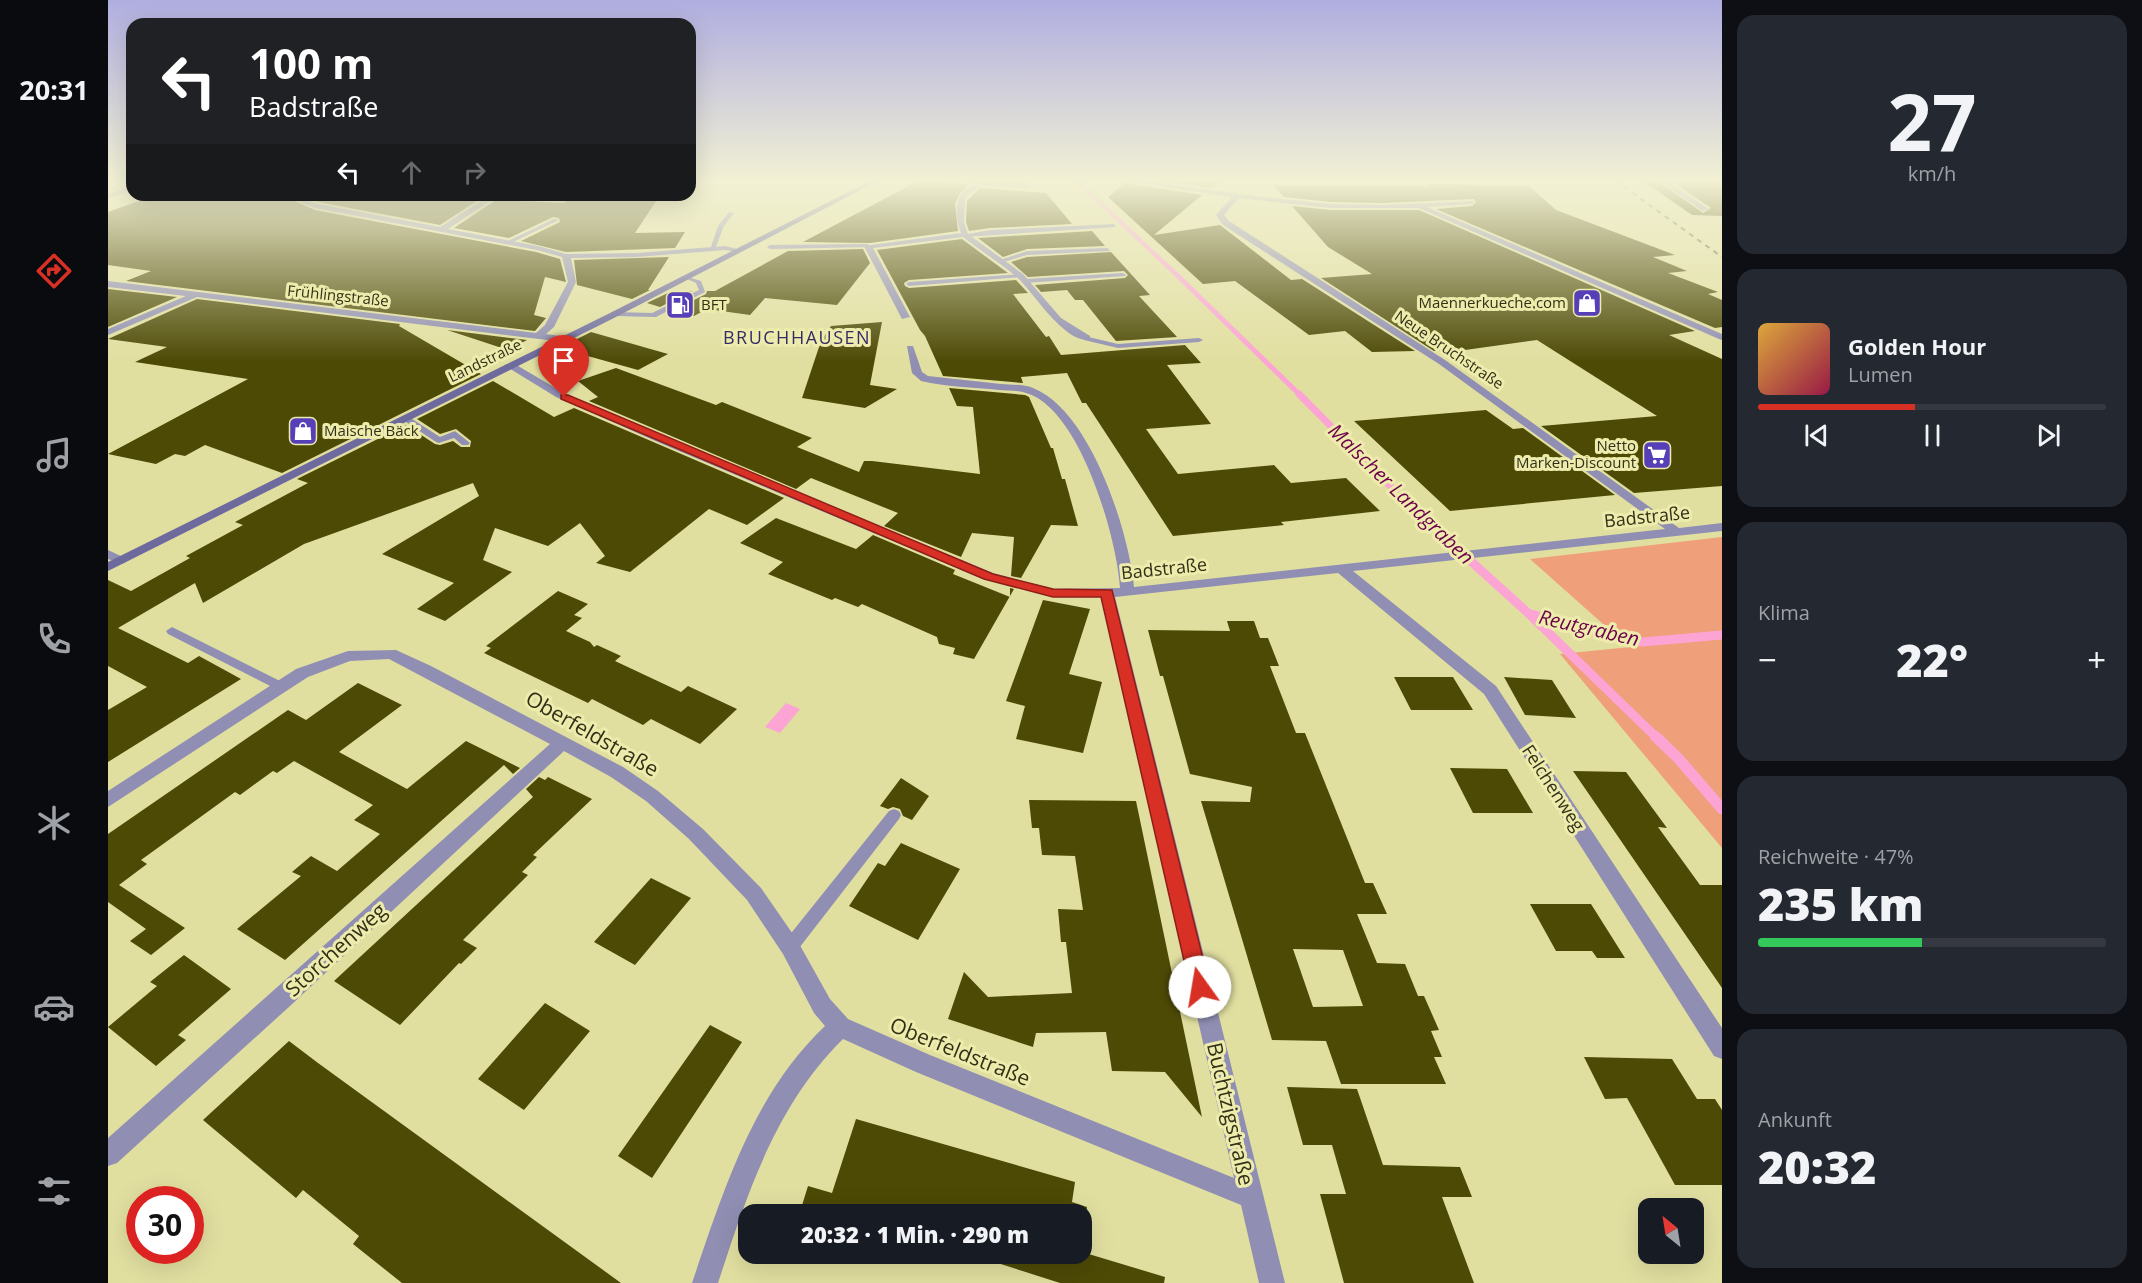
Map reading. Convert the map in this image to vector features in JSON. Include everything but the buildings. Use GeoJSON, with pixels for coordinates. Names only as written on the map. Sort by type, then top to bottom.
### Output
{"type":"FeatureCollection","features":[{"type":"Feature","properties":{"kind":"street"},"geometry":{"type":"LineString","coordinates":[[503,241],[558,252],[566,256],[712,249],[737,250]]}},
{"type":"Feature","properties":{"kind":"street","name":"Landstraße"},"geometry":{"type":"LineString","coordinates":[[108,567],[615,314],[755,241]]}},
{"type":"Feature","properties":{"kind":"street"},"geometry":{"type":"LineString","coordinates":[[905,317],[868,246],[913,241]]}},
{"type":"Feature","properties":{"kind":"street"},"geometry":{"type":"LineString","coordinates":[[973,241],[1022,279],[1058,320],[1087,338]]}},
{"type":"Feature","properties":{"kind":"street","name":"Neue Bruchstraße"},"geometry":{"type":"LineString","coordinates":[[1253,241],[1442,362],[1677,532]]}},
{"type":"Feature","properties":{"kind":"street"},"geometry":{"type":"LineString","coordinates":[[1498,241],[1722,337]]}},
{"type":"Feature","properties":{"kind":"street"},"geometry":{"type":"LineString","coordinates":[[539,334],[549,327],[572,282],[566,256]]}},
{"type":"Feature","properties":{"kind":"street","name":"Frühlingstraße"},"geometry":{"type":"LineString","coordinates":[[108,284],[539,334],[564,339]]}},
{"type":"Feature","properties":{"kind":"street"},"geometry":{"type":"LineString","coordinates":[[108,332],[195,295]]}},
{"type":"Feature","properties":{"kind":"street","name":"Buchtzigstraße"},"geometry":{"type":"LineString","coordinates":[[910,348],[917,374],[925,379],[1030,390],[1041,395],[1068,421],[1089,457],[1108,503],[1127,578],[1117,592],[1249,1196],[1272,1283]]}},
{"type":"Feature","properties":{"kind":"street","name":"Badstraße"},"geometry":{"type":"LineString","coordinates":[[509,365],[560,395],[644,432],[988,576],[1053,593],[1117,592],[1722,527]]}},
{"type":"Feature","properties":{"kind":"street"},"geometry":{"type":"LineString","coordinates":[[108,554],[122,560]]}},
{"type":"Feature","properties":{"kind":"street","name":"Felchenweg"},"geometry":{"type":"LineString","coordinates":[[1340,568],[1433,638],[1490,690],[1722,1048]]}},
{"type":"Feature","properties":{"kind":"street","name":"Oberfeldstraße"},"geometry":{"type":"LineString","coordinates":[[108,800],[302,673],[336,659],[391,654],[562,743],[637,785],[696,834],[754,894],[790,947],[822,1006],[840,1027],[934,1069],[1249,1196]]}},
{"type":"Feature","properties":{"kind":"street","name":"Storchenweg"},"geometry":{"type":"LineString","coordinates":[[108,1154],[282,999],[562,743]]}},
{"type":"Feature","properties":{"kind":"street"},"geometry":{"type":"LineString","coordinates":[[705,1283],[738,1187],[772,1115],[808,1060],[840,1027]]}},
{"type":"Feature","properties":{"kind":"lane"},"geometry":{"type":"LineString","coordinates":[[712,249],[715,241]]}},
{"type":"Feature","properties":{"kind":"lane"},"geometry":{"type":"LineString","coordinates":[[770,247],[868,246]]}},
{"type":"Feature","properties":{"kind":"lane"},"geometry":{"type":"LineString","coordinates":[[1000,261],[1027,253],[1107,250]]}},
{"type":"Feature","properties":{"kind":"lane"},"geometry":{"type":"LineString","coordinates":[[909,284],[1124,275]]}},
{"type":"Feature","properties":{"kind":"lane"},"geometry":{"type":"LineString","coordinates":[[615,314],[653,315],[703,291],[699,282],[687,277]]}},
{"type":"Feature","properties":{"kind":"lane"},"geometry":{"type":"LineString","coordinates":[[1087,338],[1118,346],[1199,340]]}},
{"type":"Feature","properties":{"kind":"lane"},"geometry":{"type":"LineString","coordinates":[[406,418],[439,440],[455,434],[465,443]]}},
{"type":"Feature","properties":{"kind":"lane"},"geometry":{"type":"LineString","coordinates":[[172,631],[280,686]]}},
{"type":"Feature","properties":{"kind":"lane"},"geometry":{"type":"LineString","coordinates":[[790,947],[894,815]]}},
{"type":"Feature","properties":{"kind":"shaded area"},"geometry":{"type":"Polygon","coordinates":[[[1722,537],[1722,631],[1621,640],[1530,559],[1722,537]]]}},
{"type":"Feature","properties":{"kind":"shaded area"},"geometry":{"type":"Polygon","coordinates":[[[1722,638],[1722,848],[1560,654],[1722,638]]]}},
{"type":"Feature","properties":{"kind":"shaded area"},"geometry":{"type":"Polygon","coordinates":[[[786,703],[800,709],[780,733],[765,727],[786,703]]]}},
{"type":"Feature","properties":{"kind":"waterway","name":"Malscher Landgraben"},"geometry":{"type":"LineString","coordinates":[[1141,241],[1178,276]]}},
{"type":"Feature","properties":{"kind":"waterway","name":"Malscher Landgraben"},"geometry":{"type":"LineString","coordinates":[[1177,275],[1300,395]]}},
{"type":"Feature","properties":{"kind":"waterway","name":"Malscher Landgraben"},"geometry":{"type":"LineString","coordinates":[[1300,395],[1412,508],[1455,547]]}},
{"type":"Feature","properties":{"kind":"waterway","name":"Malscher Landgraben"},"geometry":{"type":"LineString","coordinates":[[1453,545],[1528,613]]}},
{"type":"Feature","properties":{"kind":"waterway","name":"Reutgraben"},"geometry":{"type":"LineString","coordinates":[[1528,613],[1597,633],[1643,642],[1722,635]]}},
{"type":"Feature","properties":{"kind":"waterway","name":"Malscher Landgraben"},"geometry":{"type":"LineString","coordinates":[[1528,613],[1657,738]]}},
{"type":"Feature","properties":{"kind":"waterway","name":"Malscher Landgraben"},"geometry":{"type":"LineString","coordinates":[[1655,736],[1678,758],[1722,809]]}},
{"type":"Feature","properties":{"kind":"railway"},"geometry":{"type":"LineString","coordinates":[[1700,241],[1722,257]]}},
{"type":"Feature","properties":{"kind":"place","name":"Maennerkueche.com"},"geometry":{"type":"Point","coordinates":[1587,303]}},
{"type":"Feature","properties":{"kind":"place","name":"BFT"},"geometry":{"type":"Point","coordinates":[680,305]}},
{"type":"Feature","properties":{"kind":"place","name":"Maische Bäck"},"geometry":{"type":"Point","coordinates":[303,431]}},
{"type":"Feature","properties":{"kind":"place","name":"Netto Marken-Discount"},"geometry":{"type":"Point","coordinates":[1657,455]}},
{"type":"Feature","properties":{"kind":"district","name":"BRUCHHAUSEN"},"geometry":{"type":"Point","coordinates":[797,338]}},
{"type":"Feature","properties":{"kind":"route"},"geometry":{"type":"LineString","coordinates":[[564,397],[988,576],[1053,593],[1107,593],[1200,987]]}}]}
